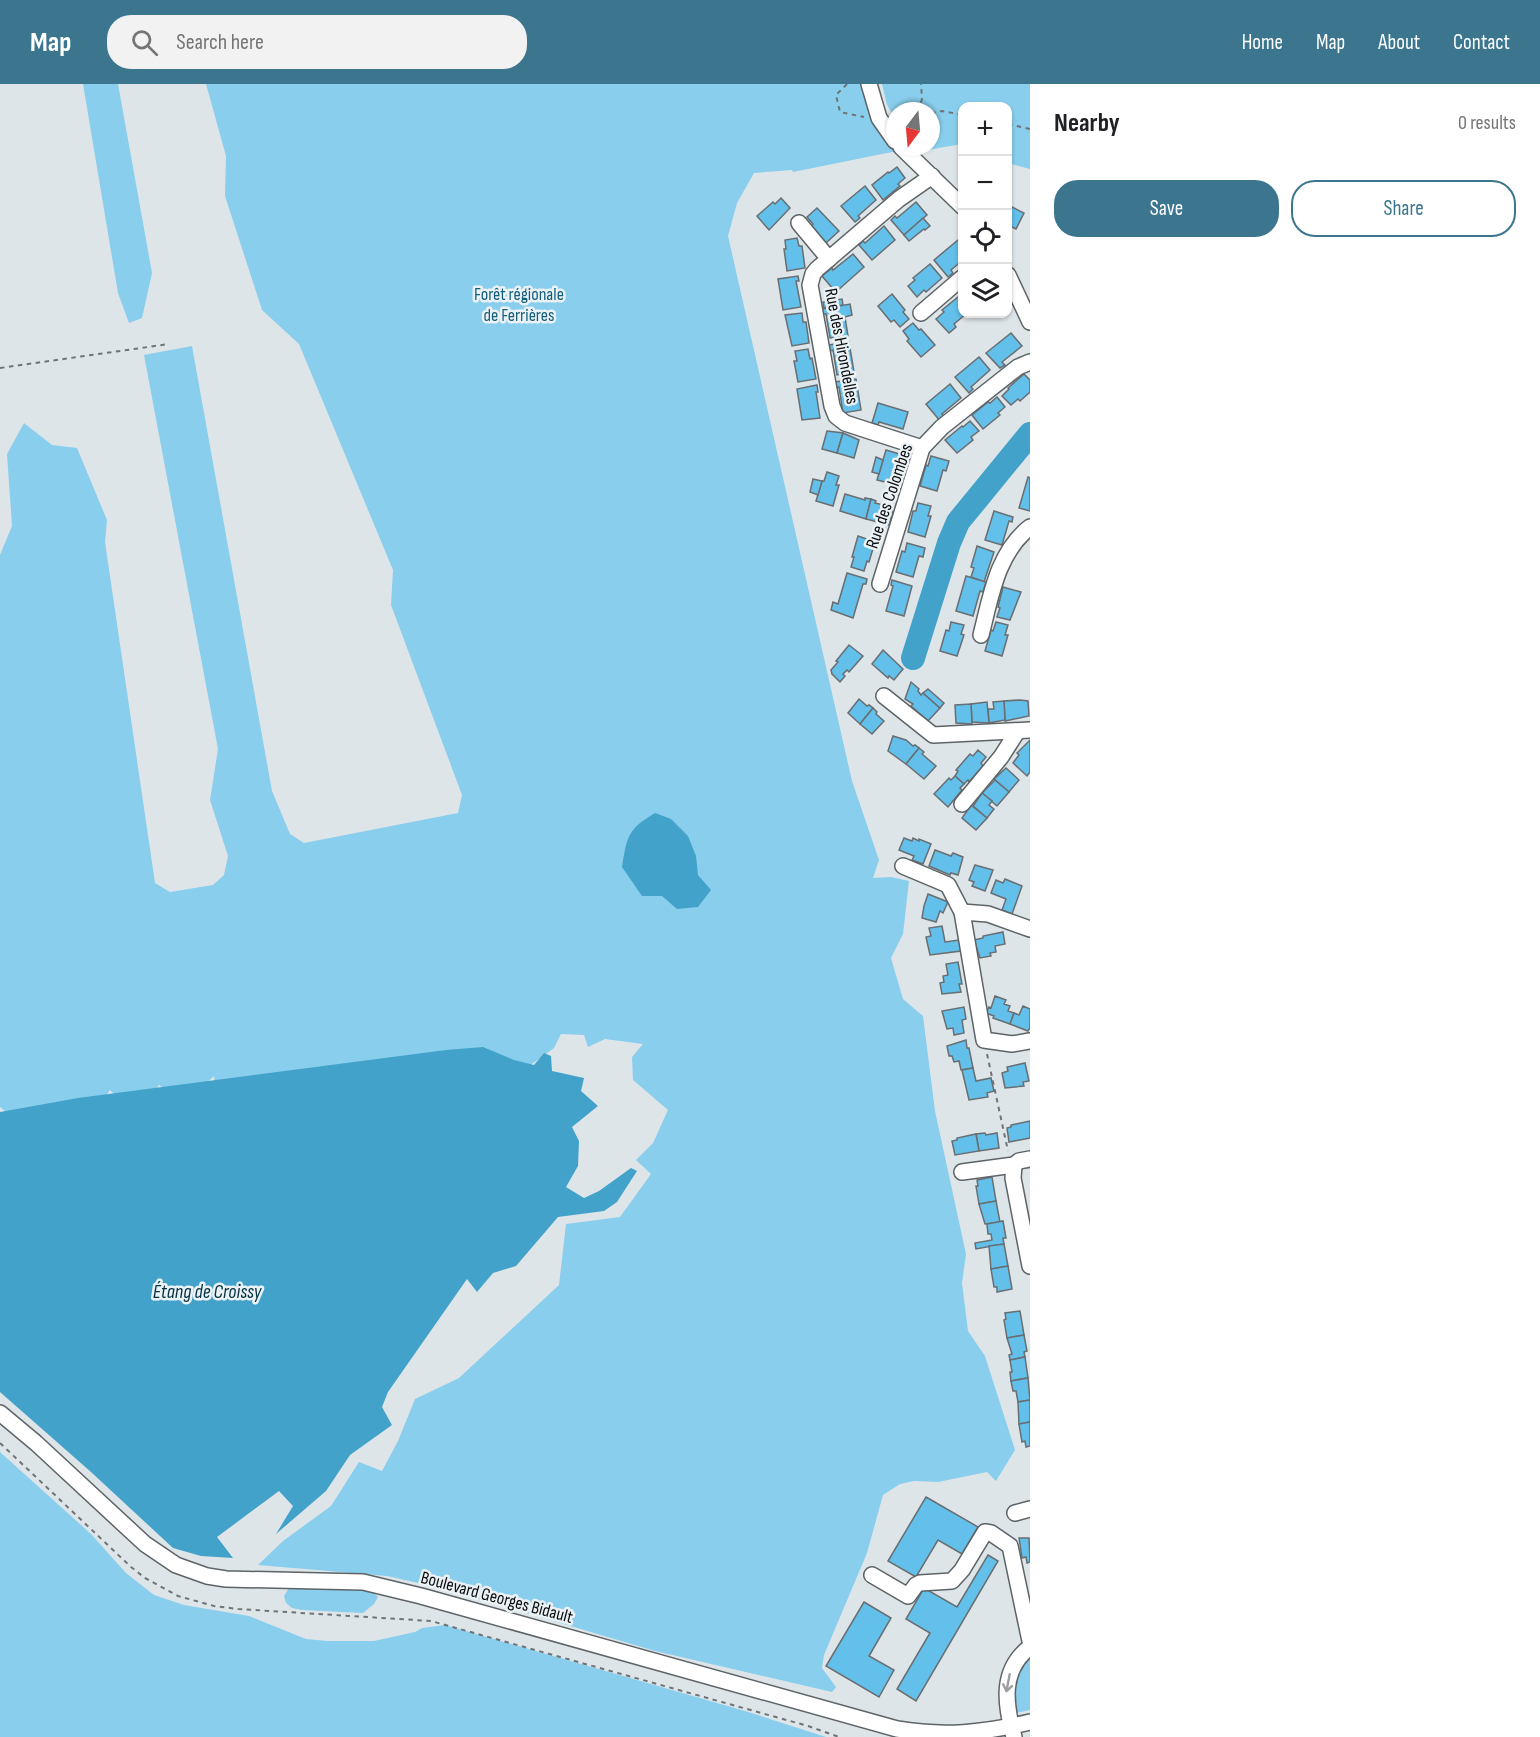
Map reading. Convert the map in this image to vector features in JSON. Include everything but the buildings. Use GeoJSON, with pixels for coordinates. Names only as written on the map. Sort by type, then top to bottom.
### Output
{"type":"FeatureCollection","features":[{"type":"Feature","properties":{"kind":"street"},"geometry":{"type":"LineString","coordinates":[[869,84],[879,118],[886,128]]}},
{"type":"Feature","properties":{"kind":"street"},"geometry":{"type":"LineString","coordinates":[[911,156],[958,202]]}},
{"type":"Feature","properties":{"kind":"street","name":"Rue des Hirondelles"},"geometry":{"type":"LineString","coordinates":[[922,448],[845,423],[836,416],[810,285],[813,274],[829,259],[899,199],[933,176]]}},
{"type":"Feature","properties":{"kind":"street"},"geometry":{"type":"LineString","coordinates":[[799,223],[829,259]]}},
{"type":"Feature","properties":{"kind":"street"},"geometry":{"type":"LineString","coordinates":[[921,313],[958,282]]}},
{"type":"Feature","properties":{"kind":"street"},"geometry":{"type":"LineString","coordinates":[[1012,283],[1029,317]]}},
{"type":"Feature","properties":{"kind":"street","name":"Rue des Colombes"},"geometry":{"type":"LineString","coordinates":[[880,584],[922,448],[950,420],[1018,367],[1030,362]]}},
{"type":"Feature","properties":{"kind":"street"},"geometry":{"type":"LineString","coordinates":[[981,635],[1001,562],[1012,545],[1030,527]]}},
{"type":"Feature","properties":{"kind":"street"},"geometry":{"type":"LineString","coordinates":[[884,696],[933,735],[1024,731]]}},
{"type":"Feature","properties":{"kind":"street"},"geometry":{"type":"LineString","coordinates":[[962,804],[1024,731]]}},
{"type":"Feature","properties":{"kind":"street"},"geometry":{"type":"LineString","coordinates":[[903,866],[948,885],[962,912],[984,1040],[1012,1044],[1030,1041]]}},
{"type":"Feature","properties":{"kind":"street"},"geometry":{"type":"LineString","coordinates":[[962,912],[988,914],[1030,929]]}},
{"type":"Feature","properties":{"kind":"street"},"geometry":{"type":"LineString","coordinates":[[962,1172],[1014,1165],[1019,1161],[1030,1159]]}},
{"type":"Feature","properties":{"kind":"street"},"geometry":{"type":"LineString","coordinates":[[1014,1165],[1013,1178],[1030,1266]]}},
{"type":"Feature","properties":{"kind":"street","name":"Boulevard Georges Bidault"},"geometry":{"type":"LineString","coordinates":[[0,1413],[36,1443],[145,1544],[176,1565],[207,1576],[245,1580],[363,1582],[421,1596],[897,1729],[949,1734],[1013,1732],[1030,1722]]}},
{"type":"Feature","properties":{"kind":"street"},"geometry":{"type":"LineString","coordinates":[[1015,1513],[1030,1509]]}},
{"type":"Feature","properties":{"kind":"street"},"geometry":{"type":"LineString","coordinates":[[872,1575],[908,1596],[920,1583],[952,1581],[962,1570],[985,1533],[991,1533],[1010,1546],[1030,1641]]}},
{"type":"Feature","properties":{"kind":"street"},"geometry":{"type":"LineString","coordinates":[[1013,1732],[1006,1685],[1015,1663],[1030,1647]]}},
{"type":"Feature","properties":{"kind":"path"},"geometry":{"type":"LineString","coordinates":[[847,84],[836,95],[840,112],[879,118]]}},
{"type":"Feature","properties":{"kind":"path"},"geometry":{"type":"LineString","coordinates":[[921,84],[921,102]]}},
{"type":"Feature","properties":{"kind":"path"},"geometry":{"type":"LineString","coordinates":[[940,111],[958,114]]}},
{"type":"Feature","properties":{"kind":"path"},"geometry":{"type":"LineString","coordinates":[[1012,125],[1030,129]]}},
{"type":"Feature","properties":{"kind":"path"},"geometry":{"type":"LineString","coordinates":[[0,368],[169,344]]}},
{"type":"Feature","properties":{"kind":"path"},"geometry":{"type":"LineString","coordinates":[[984,1040],[1008,1152],[1014,1165]]}},
{"type":"Feature","properties":{"kind":"path"},"geometry":{"type":"LineString","coordinates":[[0,1443],[131,1567],[156,1586],[178,1596],[238,1610],[430,1621],[797,1723],[839,1737]]}},
{"type":"Feature","properties":{"kind":"green space"},"geometry":{"type":"Polygon","coordinates":[[[83,84],[118,84],[152,273],[142,318],[129,323],[118,293],[83,84]]]}},
{"type":"Feature","properties":{"kind":"green space","name":"Forêt régionale de Ferrières"},"geometry":{"type":"Polygon","coordinates":[[[206,84],[862,84],[869,112],[886,139],[886,153],[793,172],[792,170],[754,173],[737,203],[728,236],[852,781],[879,860],[873,878],[891,877],[909,881],[903,934],[891,958],[903,999],[923,1016],[935,1111],[966,1254],[962,1283],[968,1331],[985,1356],[1015,1450],[996,1481],[987,1472],[938,1482],[914,1481],[900,1484],[883,1495],[867,1553],[824,1655],[822,1668],[836,1687],[832,1692],[655,1651],[445,1589],[387,1576],[258,1565],[283,1541],[331,1506],[359,1462],[382,1471],[398,1441],[415,1399],[459,1378],[559,1285],[566,1224],[620,1217],[651,1174],[636,1160],[653,1143],[668,1110],[633,1080],[632,1057],[643,1044],[605,1039],[588,1047],[584,1035],[561,1034],[554,1048],[525,1069],[216,1095],[214,1076],[192,1096],[170,1093],[159,1085],[147,1102],[127,1107],[110,1090],[100,1104],[12,1117],[0,1107],[0,555],[12,526],[7,454],[24,423],[52,445],[77,448],[107,520],[105,542],[155,883],[170,892],[213,885],[224,875],[228,856],[210,800],[218,749],[144,355],[192,346],[272,791],[290,834],[304,843],[458,813],[462,795],[391,605],[393,570],[299,344],[262,310],[225,196],[226,156],[206,84]]]}},
{"type":"Feature","properties":{"kind":"green space"},"geometry":{"type":"Polygon","coordinates":[[[882,84],[1030,84],[1030,169],[1012,164],[1012,102],[958,102],[958,145],[940,148],[940,102],[886,102],[882,84]]]}},
{"type":"Feature","properties":{"kind":"green space"},"geometry":{"type":"Polygon","coordinates":[[[0,1452],[91,1534],[126,1573],[154,1595],[184,1605],[249,1616],[306,1639],[374,1641],[415,1632],[422,1628],[445,1625],[745,1711],[826,1737],[0,1737],[0,1452]]]}},
{"type":"Feature","properties":{"kind":"green space"},"geometry":{"type":"Polygon","coordinates":[[[289,1588],[372,1591],[378,1597],[374,1604],[363,1613],[302,1610],[292,1608],[286,1603],[284,1596],[289,1588]]]}},
{"type":"Feature","properties":{"kind":"green space"},"geometry":{"type":"Polygon","coordinates":[[[1030,1654],[1030,1710],[1016,1713],[1011,1684],[1030,1654]]]}},
{"type":"Feature","properties":{"kind":"water"},"geometry":{"type":"Polygon","coordinates":[[[655,813],[671,819],[688,836],[696,856],[698,875],[711,890],[698,907],[677,909],[662,896],[642,896],[622,867],[630,834],[639,824],[655,813]]]}},
{"type":"Feature","properties":{"kind":"water","name":"Étang de Croissy"},"geometry":{"type":"Polygon","coordinates":[[[483,1047],[514,1060],[534,1065],[544,1053],[551,1056],[552,1071],[584,1078],[581,1091],[598,1106],[572,1127],[579,1141],[578,1166],[566,1187],[584,1198],[599,1191],[631,1168],[637,1171],[617,1202],[604,1211],[558,1217],[516,1266],[493,1273],[477,1292],[467,1279],[388,1392],[382,1407],[392,1425],[350,1455],[326,1491],[276,1534],[293,1506],[279,1491],[217,1537],[233,1558],[201,1556],[173,1548],[0,1392],[0,1112],[78,1098],[483,1047]]]}},
{"type":"Feature","properties":{"kind":"waterway"},"geometry":{"type":"LineString","coordinates":[[913,658],[949,543],[958,522],[1030,434]]}}]}
